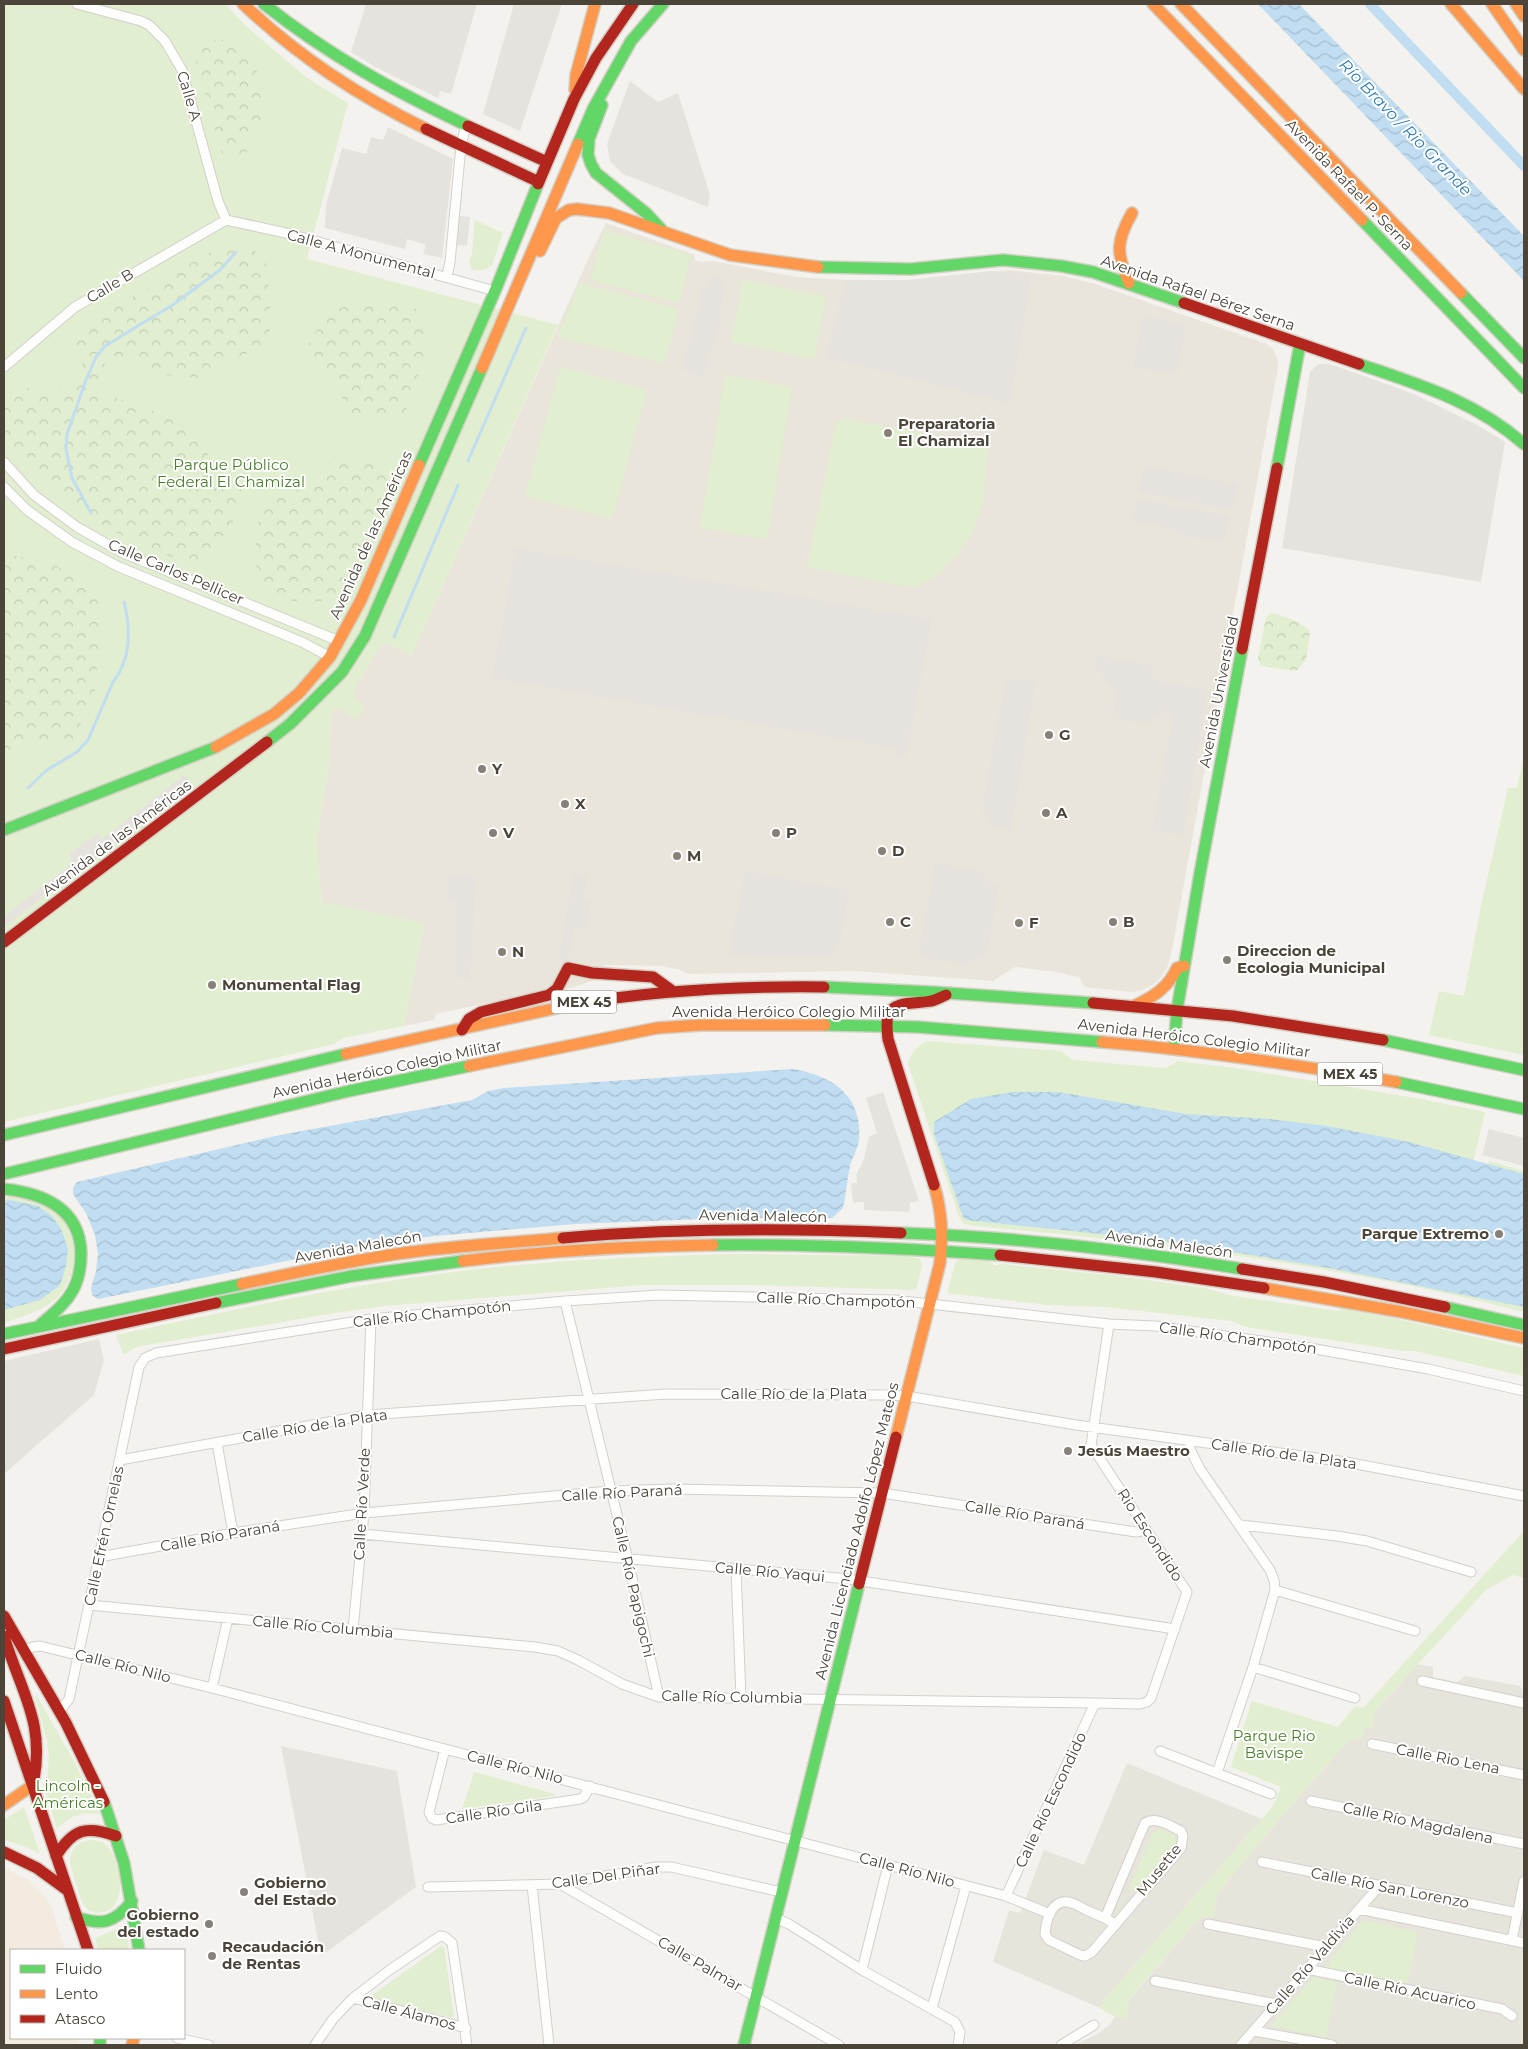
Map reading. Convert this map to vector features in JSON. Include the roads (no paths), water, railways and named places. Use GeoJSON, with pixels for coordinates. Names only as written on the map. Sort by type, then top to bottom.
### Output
{"type":"FeatureCollection","features":[{"type":"Feature","properties":{"kind":"main road"},"geometry":{"type":"LineString","coordinates":[[243,4],[280,38],[316,66],[400,118],[538,182]]}},
{"type":"Feature","properties":{"kind":"main road"},"geometry":{"type":"LineString","coordinates":[[264,4],[346,64],[389,88],[547,162]]}},
{"type":"Feature","properties":{"kind":"main road"},"geometry":{"type":"LineString","coordinates":[[574,99],[576,75],[595,4]]}},
{"type":"Feature","properties":{"kind":"main road"},"geometry":{"type":"LineString","coordinates":[[574,99],[596,58],[633,4]]}},
{"type":"Feature","properties":{"kind":"main road"},"geometry":{"type":"LineString","coordinates":[[513,297],[593,109],[631,41],[663,4]]}},
{"type":"Feature","properties":{"kind":"main road","name":"Avenida Rafael P. Serna"},"geometry":{"type":"LineString","coordinates":[[1153,4],[1524,388]]}},
{"type":"Feature","properties":{"kind":"main road","name":"Avenida Rafael P. Serna"},"geometry":{"type":"LineString","coordinates":[[1181,4],[1524,358]]}},
{"type":"Feature","properties":{"kind":"main road"},"geometry":{"type":"LineString","coordinates":[[1451,4],[1524,89]]}},
{"type":"Feature","properties":{"kind":"main road"},"geometry":{"type":"LineString","coordinates":[[1492,4],[1524,50]]}},
{"type":"Feature","properties":{"kind":"main road"},"geometry":{"type":"LineString","coordinates":[[1516,4],[1524,16]]}},
{"type":"Feature","properties":{"kind":"main road"},"geometry":{"type":"LineString","coordinates":[[607,83],[602,105],[588,144],[588,159],[596,173],[646,213],[664,232]]}},
{"type":"Feature","properties":{"kind":"main road","name":"Avenida de las Américas"},"geometry":{"type":"LineString","coordinates":[[4,830],[221,745],[274,714],[299,693],[330,657],[361,600],[495,291],[538,182],[574,99]]}},
{"type":"Feature","properties":{"kind":"main road","name":"Avenida Rafael Pérez Serna"},"geometry":{"type":"LineString","coordinates":[[513,297],[524,287],[551,225],[556,218],[569,210],[590,210],[609,213],[730,255],[800,266],[839,269],[911,269],[1003,260],[1061,266],[1093,272],[1129,283],[1441,392],[1474,407],[1497,421],[1524,444]]}},
{"type":"Feature","properties":{"kind":"main road"},"geometry":{"type":"LineString","coordinates":[[1129,283],[1120,264],[1118,243],[1122,229],[1132,213]]}},
{"type":"Feature","properties":{"kind":"main road"},"geometry":{"type":"LineString","coordinates":[[467,402],[477,363],[501,306],[501,296],[495,291]]}},
{"type":"Feature","properties":{"kind":"main road","name":"Avenida de las Américas"},"geometry":{"type":"LineString","coordinates":[[4,942],[290,724],[342,672],[365,636],[384,595],[513,297]]}},
{"type":"Feature","properties":{"kind":"main road","name":"Avenida Universidad"},"geometry":{"type":"LineString","coordinates":[[1174,1048],[1177,1010],[1184,966],[1300,344]]}},
{"type":"Feature","properties":{"kind":"main road"},"geometry":{"type":"LineString","coordinates":[[1133,1007],[1161,992],[1173,978],[1177,968],[1184,966]]}},
{"type":"Feature","properties":{"kind":"main road"},"geometry":{"type":"LineString","coordinates":[[462,1030],[469,1019],[481,1012],[549,995],[556,989],[568,968],[592,973],[653,977],[671,990]]}},
{"type":"Feature","properties":{"kind":"main road","name":"Avenida Heróico Colegio Militar"},"geometry":{"type":"LineString","coordinates":[[4,1135],[302,1064],[611,997],[671,990],[739,987],[809,987],[951,993],[1177,1010],[1267,1021],[1351,1035],[1424,1048],[1524,1070]]}},
{"type":"Feature","properties":{"kind":"main road"},"geometry":{"type":"LineString","coordinates":[[886,1025],[889,1014],[899,1004],[931,1001],[951,993]]}},
{"type":"Feature","properties":{"kind":"main road","name":"Avenida Heróico Colegio Militar"},"geometry":{"type":"LineString","coordinates":[[4,1174],[349,1091],[657,1028],[738,1025],[886,1025],[1174,1048],[1294,1064],[1404,1083],[1524,1109]]}},
{"type":"Feature","properties":{"kind":"main road","name":"Avenida Licenciado Adolfo López Mateos"},"geometry":{"type":"LineString","coordinates":[[744,2045],[942,1250],[942,1217],[935,1187],[888,1039],[886,1025]]}},
{"type":"Feature","properties":{"kind":"main road"},"geometry":{"type":"LineString","coordinates":[[4,1189],[32,1193],[54,1203],[66,1213],[78,1234],[81,1255],[80,1270],[76,1284],[69,1296],[39,1326]]}},
{"type":"Feature","properties":{"kind":"main road","name":"Avenida Malecón"},"geometry":{"type":"LineString","coordinates":[[4,1334],[357,1260],[475,1245],[628,1233],[713,1229],[943,1234],[1094,1249],[1272,1274],[1399,1296],[1524,1325]]}},
{"type":"Feature","properties":{"kind":"main road","name":"Avenida Malecón"},"geometry":{"type":"LineString","coordinates":[[4,1349],[352,1276],[489,1258],[644,1246],[728,1243],[942,1250],[1148,1269],[1266,1287],[1420,1315],[1524,1338]]}},
{"type":"Feature","properties":{"kind":"main road"},"geometry":{"type":"LineString","coordinates":[[4,1616],[59,1712],[94,1779],[116,1836],[132,1902],[139,1949]]}},
{"type":"Feature","properties":{"kind":"main road"},"geometry":{"type":"LineString","coordinates":[[4,1636],[34,1724],[38,1754],[33,1785],[4,1805]]}},
{"type":"Feature","properties":{"kind":"main road"},"geometry":{"type":"LineString","coordinates":[[4,1701],[88,1949]]}},
{"type":"Feature","properties":{"kind":"main road"},"geometry":{"type":"LineString","coordinates":[[56,1856],[63,1843],[70,1836],[81,1830],[94,1829],[116,1836]]}},
{"type":"Feature","properties":{"kind":"main road"},"geometry":{"type":"LineString","coordinates":[[4,1852],[39,1867],[67,1890]]}},
{"type":"Feature","properties":{"kind":"main road"},"geometry":{"type":"LineString","coordinates":[[76,1917],[88,1922],[101,1923],[125,1912],[132,1902]]}},
{"type":"Feature","properties":{"kind":"street","name":"Calle A"},"geometry":{"type":"LineString","coordinates":[[77,4],[141,21],[149,25],[165,41],[182,70],[218,201],[226,220]]}},
{"type":"Feature","properties":{"kind":"street"},"geometry":{"type":"LineString","coordinates":[[447,276],[461,146],[466,125]]}},
{"type":"Feature","properties":{"kind":"street","name":"Calle A Monumental"},"geometry":{"type":"LineString","coordinates":[[226,220],[447,276],[495,291]]}},
{"type":"Feature","properties":{"kind":"street","name":"Calle B"},"geometry":{"type":"LineString","coordinates":[[4,367],[75,307],[226,220]]}},
{"type":"Feature","properties":{"kind":"street","name":"Calle Carlos Pellicer"},"geometry":{"type":"LineString","coordinates":[[4,462],[34,494],[56,511],[77,527],[116,548],[339,642]]}},
{"type":"Feature","properties":{"kind":"street","name":"Calle Carlos Pellicer"},"geometry":{"type":"LineString","coordinates":[[4,487],[27,510],[72,542],[119,567],[302,642],[330,657]]}},
{"type":"Feature","properties":{"kind":"street","name":"Calle Río Champotón"},"geometry":{"type":"LineString","coordinates":[[145,1358],[156,1353],[371,1319],[565,1301],[659,1295],[894,1300],[1109,1324],[1155,1326],[1304,1347],[1428,1369],[1524,1391]]}},
{"type":"Feature","properties":{"kind":"street","name":"Calle Río Papigochi"},"geometry":{"type":"LineString","coordinates":[[565,1301],[587,1399],[628,1560],[658,1697]]}},
{"type":"Feature","properties":{"kind":"street","name":"Calle Río Verde"},"geometry":{"type":"LineString","coordinates":[[353,1630],[364,1513],[371,1319]]}},
{"type":"Feature","properties":{"kind":"street","name":"Rio Escondido"},"geometry":{"type":"LineString","coordinates":[[1109,1324],[1092,1444],[1187,1592],[1151,1698],[1147,1702]]}},
{"type":"Feature","properties":{"kind":"street","name":"Calle Efrén Ornelas"},"geometry":{"type":"LineString","coordinates":[[59,1712],[69,1699],[139,1367],[145,1358]]}},
{"type":"Feature","properties":{"kind":"street","name":"Calle Río de la Plata"},"geometry":{"type":"LineString","coordinates":[[120,1460],[367,1415],[666,1394],[907,1396],[1094,1427],[1346,1462],[1524,1496]]}},
{"type":"Feature","properties":{"kind":"street"},"geometry":{"type":"LineString","coordinates":[[1189,1441],[1190,1449],[1200,1470],[1270,1570],[1275,1590],[1253,1667],[1217,1774]]}},
{"type":"Feature","properties":{"kind":"street"},"geometry":{"type":"LineString","coordinates":[[217,1443],[233,1533]]}},
{"type":"Feature","properties":{"kind":"street","name":"Calle Río Paraná"},"geometry":{"type":"LineString","coordinates":[[99,1557],[233,1533],[364,1513],[610,1491],[672,1489],[882,1493],[1136,1532],[1146,1530]]}},
{"type":"Feature","properties":{"kind":"street"},"geometry":{"type":"LineString","coordinates":[[1241,1526],[1367,1541],[1471,1572]]}},
{"type":"Feature","properties":{"kind":"street","name":"Calle Río Yaqui"},"geometry":{"type":"LineString","coordinates":[[362,1534],[860,1581],[1175,1629]]}},
{"type":"Feature","properties":{"kind":"street"},"geometry":{"type":"LineString","coordinates":[[736,1569],[740,1698]]}},
{"type":"Feature","properties":{"kind":"street"},"geometry":{"type":"LineString","coordinates":[[1275,1590],[1415,1631]]}},
{"type":"Feature","properties":{"kind":"street","name":"Calle Río Columbia"},"geometry":{"type":"LineString","coordinates":[[89,1606],[535,1647],[558,1651],[622,1684],[658,1697],[1140,1704],[1147,1702]]}},
{"type":"Feature","properties":{"kind":"street"},"geometry":{"type":"LineString","coordinates":[[212,1688],[228,1618]]}},
{"type":"Feature","properties":{"kind":"street","name":"Calle Río Nilo"},"geometry":{"type":"LineString","coordinates":[[24,1650],[33,1646],[40,1646],[212,1688],[1006,1896]]}},
{"type":"Feature","properties":{"kind":"street"},"geometry":{"type":"LineString","coordinates":[[1253,1667],[1355,1698]]}},
{"type":"Feature","properties":{"kind":"street"},"geometry":{"type":"LineString","coordinates":[[1422,1681],[1524,1702]]}},
{"type":"Feature","properties":{"kind":"street","name":"Calle Río Escondido"},"geometry":{"type":"LineString","coordinates":[[1006,1896],[1095,1703]]}},
{"type":"Feature","properties":{"kind":"street","name":"Calle Rio Lena"},"geometry":{"type":"LineString","coordinates":[[1372,1744],[1524,1775]]}},
{"type":"Feature","properties":{"kind":"street","name":"Calle Río Gila"},"geometry":{"type":"LineString","coordinates":[[445,1749],[429,1812],[432,1818],[436,1820],[580,1800],[584,1797],[590,1786]]}},
{"type":"Feature","properties":{"kind":"street"},"geometry":{"type":"LineString","coordinates":[[1160,1751],[1271,1794]]}},
{"type":"Feature","properties":{"kind":"street","name":"Calle Río Magdalena"},"geometry":{"type":"LineString","coordinates":[[1311,1801],[1524,1844]]}},
{"type":"Feature","properties":{"kind":"street","name":"Musette"},"geometry":{"type":"LineString","coordinates":[[1050,1914],[1045,1934],[1049,1940],[1080,1955],[1085,1956],[1092,1952],[1181,1848],[1183,1836],[1181,1831],[1159,1821],[1148,1821],[1145,1823],[1106,1918]]}},
{"type":"Feature","properties":{"kind":"street","name":"Calle Río San Lorenzo"},"geometry":{"type":"LineString","coordinates":[[1262,1862],[1518,1913]]}},
{"type":"Feature","properties":{"kind":"street"},"geometry":{"type":"LineString","coordinates":[[862,1970],[888,1865]]}},
{"type":"Feature","properties":{"kind":"street","name":"Calle Del Piñar"},"geometry":{"type":"LineString","coordinates":[[428,1887],[560,1884],[671,1867],[781,1892]]}},
{"type":"Feature","properties":{"kind":"street"},"geometry":{"type":"LineString","coordinates":[[1512,1940],[1524,1881]]}},
{"type":"Feature","properties":{"kind":"street","name":"Calle Palmar"},"geometry":{"type":"LineString","coordinates":[[560,1884],[839,2045]]}},
{"type":"Feature","properties":{"kind":"street"},"geometry":{"type":"LineString","coordinates":[[532,1885],[549,2045]]}},
{"type":"Feature","properties":{"kind":"street","name":"Calle Río Valdivia"},"geometry":{"type":"LineString","coordinates":[[1241,2045],[1380,1885]]}},
{"type":"Feature","properties":{"kind":"street"},"geometry":{"type":"LineString","coordinates":[[932,2008],[966,1886]]}},
{"type":"Feature","properties":{"kind":"street"},"geometry":{"type":"LineString","coordinates":[[1006,1896],[1050,1914],[1062,1902],[1069,1902],[1106,1918],[1115,1924]]}},
{"type":"Feature","properties":{"kind":"street","name":"Calle Río San Lorenzo"},"geometry":{"type":"LineString","coordinates":[[1360,1909],[1524,1943]]}},
{"type":"Feature","properties":{"kind":"street"},"geometry":{"type":"LineString","coordinates":[[775,1918],[789,1924],[862,1970],[958,2024],[960,2032],[958,2045]]}},
{"type":"Feature","properties":{"kind":"street"},"geometry":{"type":"LineString","coordinates":[[1208,1924],[1326,1947]]}},
{"type":"Feature","properties":{"kind":"street"},"geometry":{"type":"LineString","coordinates":[[315,2045],[334,2019],[353,1998],[435,1937],[446,1937],[452,1943],[468,2045]]}},
{"type":"Feature","properties":{"kind":"street","name":"Calle Río Acuarico"},"geometry":{"type":"LineString","coordinates":[[1307,1969],[1502,2009],[1512,2016]]}},
{"type":"Feature","properties":{"kind":"street"},"geometry":{"type":"LineString","coordinates":[[1155,1981],[1277,2004]]}},
{"type":"Feature","properties":{"kind":"street","name":"Calle Álamos"},"geometry":{"type":"LineString","coordinates":[[353,1998],[466,2028]]}},
{"type":"Feature","properties":{"kind":"street"},"geometry":{"type":"LineString","coordinates":[[1061,2045],[1078,2036],[1094,2024]]}},
{"type":"Feature","properties":{"kind":"street"},"geometry":{"type":"LineString","coordinates":[[1254,2031],[1332,2045]]}},
{"type":"Feature","properties":{"kind":"street"},"geometry":{"type":"LineString","coordinates":[[181,2039],[208,2045]]}},
{"type":"Feature","properties":{"kind":"water","name":"Río Bravo / Rio Grande"},"geometry":{"type":"Polygon","coordinates":[[[1258,4],[1299,4],[1524,236],[1524,281],[1258,4]]]}},
{"type":"Feature","properties":{"kind":"water"},"geometry":{"type":"Polygon","coordinates":[[[793,1069],[807,1072],[833,1083],[850,1100],[856,1111],[859,1125],[859,1140],[850,1166],[843,1208],[832,1218],[729,1218],[575,1224],[435,1236],[360,1246],[98,1299],[92,1295],[91,1288],[98,1254],[95,1235],[86,1213],[73,1194],[73,1188],[77,1182],[280,1135],[472,1100],[488,1091],[504,1088],[793,1069]]]}},
{"type":"Feature","properties":{"kind":"water"},"geometry":{"type":"Polygon","coordinates":[[[1013,1092],[1058,1092],[1186,1114],[1269,1119],[1327,1126],[1409,1142],[1524,1174],[1524,1307],[1329,1268],[1159,1240],[966,1220],[963,1217],[934,1134],[934,1122],[971,1099],[1013,1092]]]}},
{"type":"Feature","properties":{"kind":"water"},"geometry":{"type":"Polygon","coordinates":[[[11,1200],[38,1206],[53,1217],[62,1231],[68,1249],[66,1266],[60,1285],[40,1300],[4,1310],[4,1201],[11,1200]]]}},
{"type":"Feature","properties":{"kind":"waterway"},"geometry":{"type":"LineString","coordinates":[[1370,4],[1524,166]]}},
{"type":"Feature","properties":{"kind":"waterway"},"geometry":{"type":"LineString","coordinates":[[91,513],[72,478],[66,449],[67,434],[96,357],[105,346],[174,304],[220,270],[236,252]]}},
{"type":"Feature","properties":{"kind":"waterway"},"geometry":{"type":"LineString","coordinates":[[468,461],[526,328]]}},
{"type":"Feature","properties":{"kind":"waterway"},"geometry":{"type":"LineString","coordinates":[[394,637],[458,485]]}},
{"type":"Feature","properties":{"kind":"waterway"},"geometry":{"type":"LineString","coordinates":[[28,788],[47,770],[77,752],[88,740],[126,654],[128,623],[124,602]]}},
{"type":"Feature","properties":{"kind":"place","name":"Preparatoria El Chamizal"},"geometry":{"type":"Point","coordinates":[888,433]}},
{"type":"Feature","properties":{"kind":"place","name":"G"},"geometry":{"type":"Point","coordinates":[1049,735]}},
{"type":"Feature","properties":{"kind":"place","name":"Y"},"geometry":{"type":"Point","coordinates":[482,769]}},
{"type":"Feature","properties":{"kind":"place","name":"X"},"geometry":{"type":"Point","coordinates":[565,804]}},
{"type":"Feature","properties":{"kind":"place","name":"A"},"geometry":{"type":"Point","coordinates":[1046,813]}},
{"type":"Feature","properties":{"kind":"place","name":"V"},"geometry":{"type":"Point","coordinates":[493,833]}},
{"type":"Feature","properties":{"kind":"place","name":"P"},"geometry":{"type":"Point","coordinates":[776,833]}},
{"type":"Feature","properties":{"kind":"place","name":"D"},"geometry":{"type":"Point","coordinates":[882,851]}},
{"type":"Feature","properties":{"kind":"place","name":"M"},"geometry":{"type":"Point","coordinates":[677,856]}},
{"type":"Feature","properties":{"kind":"place","name":"C"},"geometry":{"type":"Point","coordinates":[890,922]}},
{"type":"Feature","properties":{"kind":"place","name":"B"},"geometry":{"type":"Point","coordinates":[1113,922]}},
{"type":"Feature","properties":{"kind":"place","name":"F"},"geometry":{"type":"Point","coordinates":[1019,923]}},
{"type":"Feature","properties":{"kind":"place","name":"N"},"geometry":{"type":"Point","coordinates":[502,952]}},
{"type":"Feature","properties":{"kind":"place","name":"Direccion de Ecologia Municipal"},"geometry":{"type":"Point","coordinates":[1227,960]}},
{"type":"Feature","properties":{"kind":"place","name":"Monumental Flag"},"geometry":{"type":"Point","coordinates":[212,985]}},
{"type":"Feature","properties":{"kind":"place","name":"Parque Extremo"},"geometry":{"type":"Point","coordinates":[1499,1234]}},
{"type":"Feature","properties":{"kind":"place","name":"Jesús Maestro"},"geometry":{"type":"Point","coordinates":[1068,1451]}},
{"type":"Feature","properties":{"kind":"place","name":"Gobierno del Estado"},"geometry":{"type":"Point","coordinates":[244,1892]}},
{"type":"Feature","properties":{"kind":"place","name":"Gobierno del estado"},"geometry":{"type":"Point","coordinates":[209,1924]}},
{"type":"Feature","properties":{"kind":"place","name":"Recaudación de Rentas"},"geometry":{"type":"Point","coordinates":[212,1956]}},
{"type":"Feature","properties":{"kind":"park label","name":"Parque Público Federal El Chamizal"},"geometry":{"type":"Point","coordinates":[231,474]}},
{"type":"Feature","properties":{"kind":"park label","name":"Parque Rio Bavispe"},"geometry":{"type":"Point","coordinates":[1274,1744]}},
{"type":"Feature","properties":{"kind":"park label","name":"Lincoln - Américas"},"geometry":{"type":"Point","coordinates":[68,1794]}}]}
